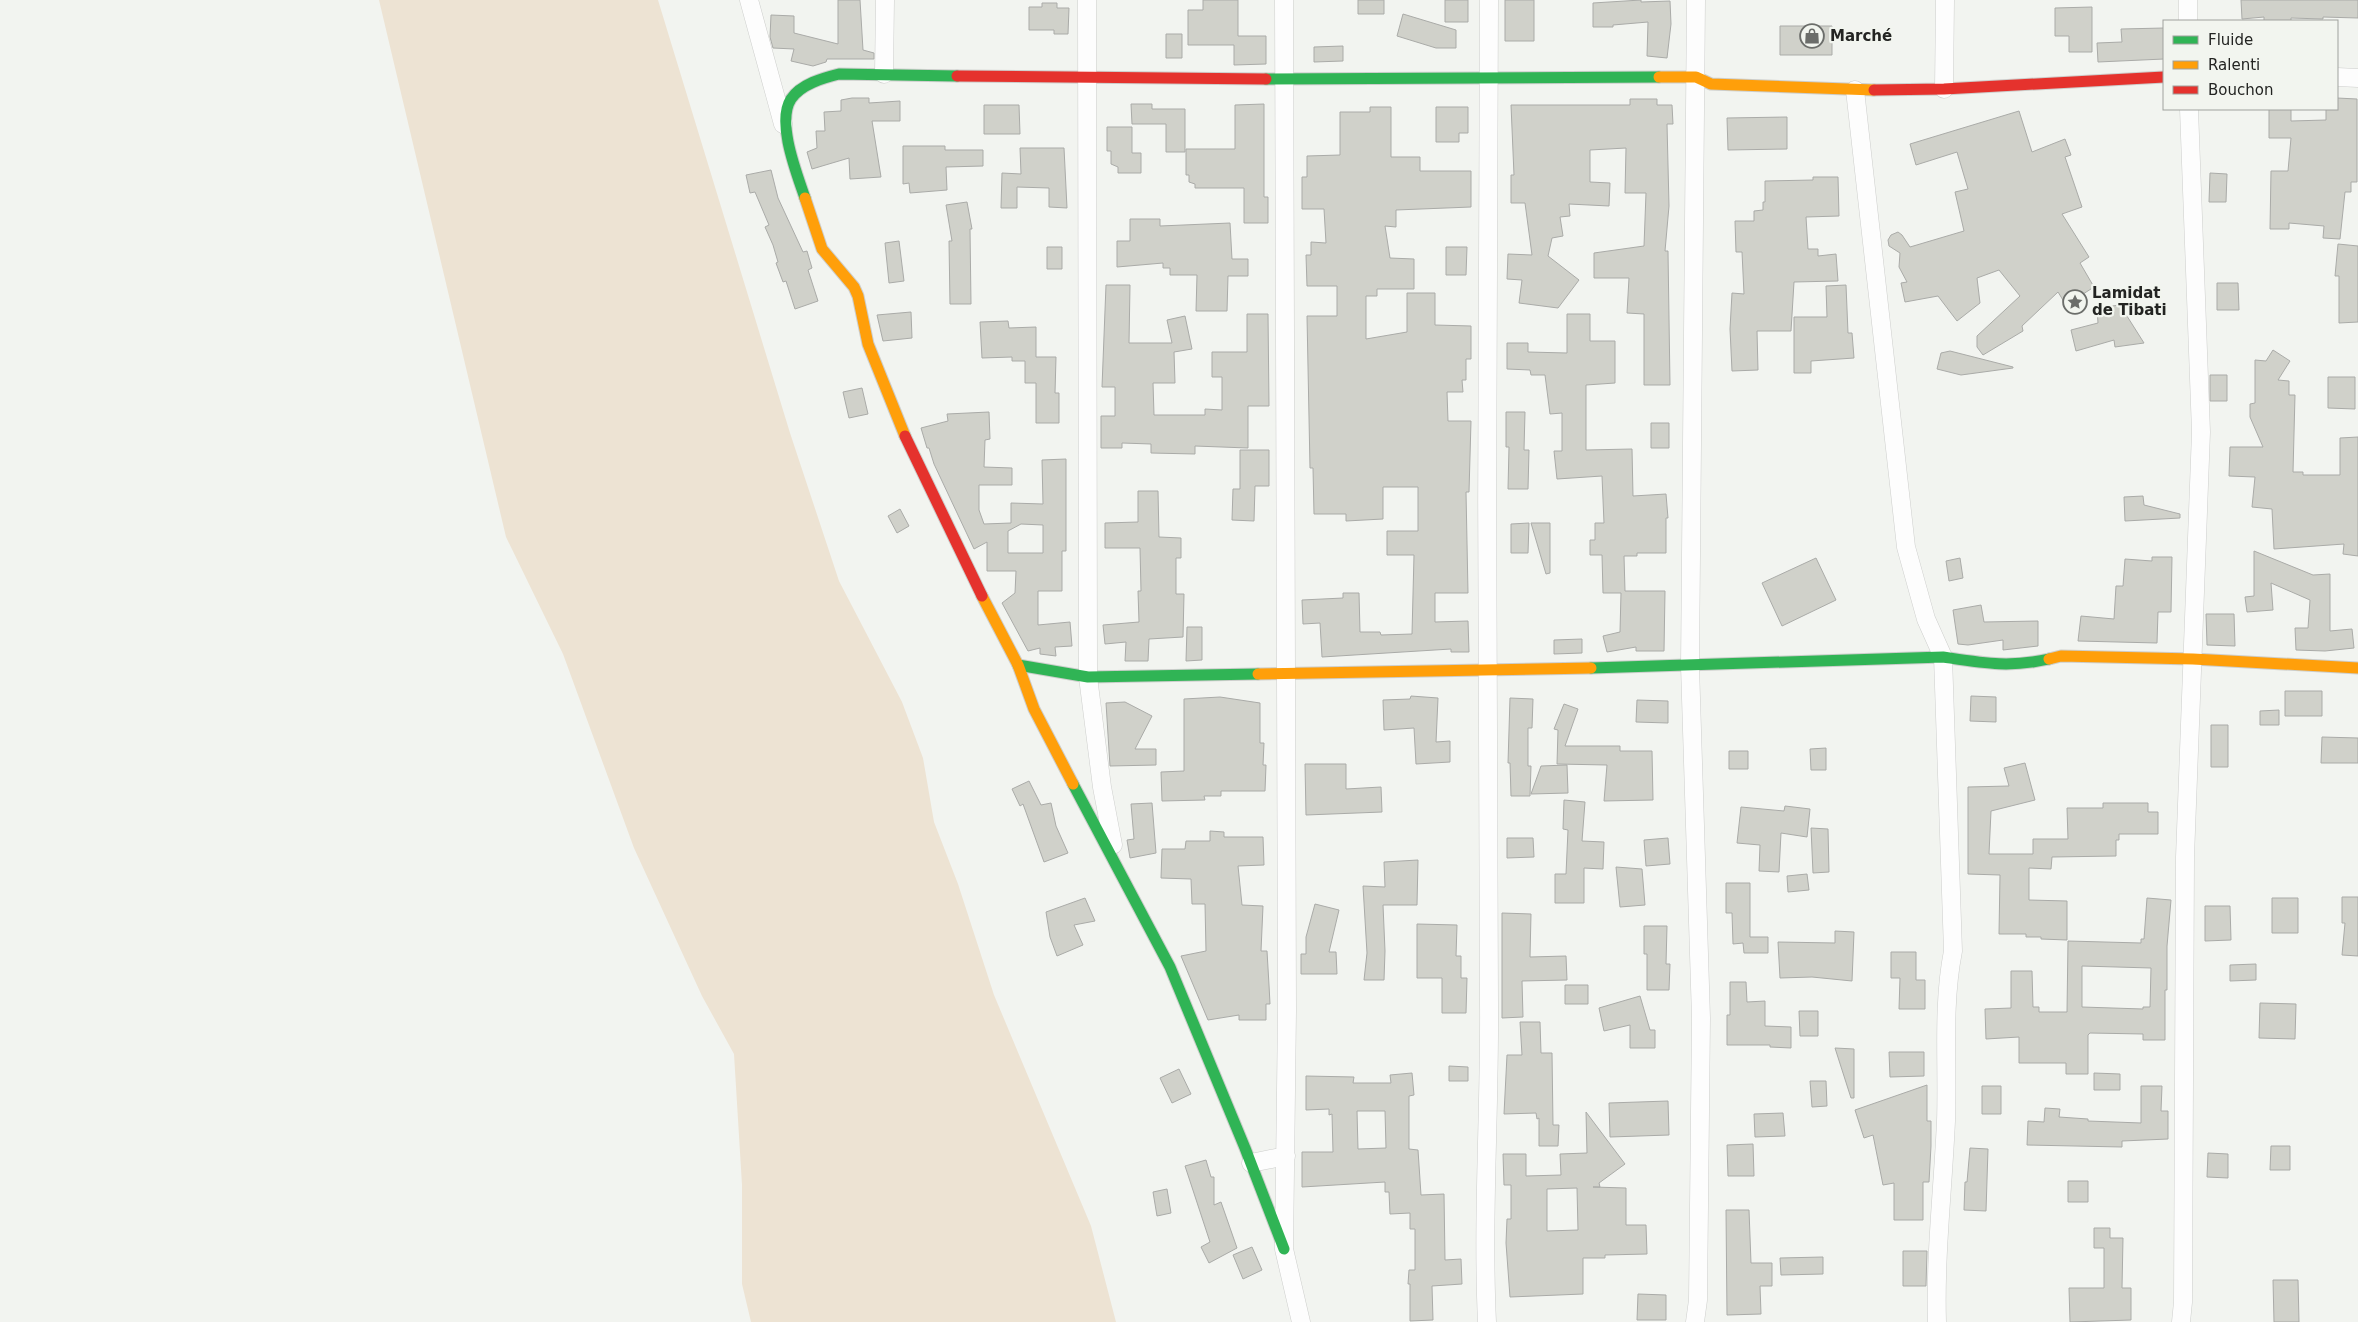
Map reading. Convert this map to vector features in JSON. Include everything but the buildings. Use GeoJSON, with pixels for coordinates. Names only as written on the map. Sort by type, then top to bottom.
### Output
{"type":"FeatureCollection","features":[{"type":"Feature","properties":{"kind":"street"},"geometry":{"type":"LineString","coordinates":[[749,0],[786,134],[822,249],[858,296],[868,344],[901,428],[963,561],[1018,665],[1034,709],[1170,967],[1251,1162],[1284,1249],[1301,1322]]}},
{"type":"Feature","properties":{"kind":"street"},"geometry":{"type":"LineString","coordinates":[[884,74],[885,0]]}},
{"type":"Feature","properties":{"kind":"street"},"geometry":{"type":"LineString","coordinates":[[1088,0],[1088,677],[1102,787],[1118,868]]}},
{"type":"Feature","properties":{"kind":"street"},"geometry":{"type":"LineString","coordinates":[[1284,0],[1286,674],[1286,1156],[1283,1202],[1284,1249]]}},
{"type":"Feature","properties":{"kind":"street"},"geometry":{"type":"LineString","coordinates":[[1487,1322],[1485,1277],[1490,1055],[1487,671],[1489,0]]}},
{"type":"Feature","properties":{"kind":"street"},"geometry":{"type":"LineString","coordinates":[[1695,1322],[1698,1300],[1701,1018],[1690,666],[1696,0]]}},
{"type":"Feature","properties":{"kind":"street"},"geometry":{"type":"LineString","coordinates":[[1944,89],[1945,0]]}},
{"type":"Feature","properties":{"kind":"street"},"geometry":{"type":"LineString","coordinates":[[2188,0],[2188,20]]}},
{"type":"Feature","properties":{"kind":"street"},"geometry":{"type":"LineString","coordinates":[[786,134],[788,108],[791,99],[804,87],[820,78],[839,74],[1284,80],[1696,77],[1711,84],[1855,90],[1944,89],[2163,77]]}},
{"type":"Feature","properties":{"kind":"street"},"geometry":{"type":"LineString","coordinates":[[2338,77],[2358,78]]}},
{"type":"Feature","properties":{"kind":"street"},"geometry":{"type":"LineString","coordinates":[[1855,90],[1906,547],[1926,619],[1943,657],[1953,951],[1948,977],[1946,1023],[1946,1121],[1936,1277],[1937,1322]]}},
{"type":"Feature","properties":{"kind":"street"},"geometry":{"type":"LineString","coordinates":[[2181,1322],[2183,1292],[2185,857],[2201,432],[2189,110]]}},
{"type":"Feature","properties":{"kind":"street"},"geometry":{"type":"LineString","coordinates":[[1018,665],[1088,677],[1487,671],[1943,657],[2000,665],[2025,664],[2061,656],[2193,659],[2358,668]]}},
{"type":"Feature","properties":{"kind":"street"},"geometry":{"type":"LineString","coordinates":[[1251,1162],[1286,1156]]}},
{"type":"Feature","properties":{"kind":"shaded area"},"geometry":{"type":"Polygon","coordinates":[[[379,0],[658,0],[790,433],[839,581],[902,702],[923,758],[934,822],[958,884],[994,995],[1091,1226],[1116,1322],[751,1322],[742,1284],[742,1185],[734,1054],[702,996],[634,848],[563,654],[506,537],[379,0]]]}},
{"type":"Feature","properties":{"kind":"traffic: fast"},"geometry":{"type":"LineString","coordinates":[[805,198],[789,148],[786,121],[787,109],[791,99],[800,89],[819,80],[839,74],[957,76]]}},
{"type":"Feature","properties":{"kind":"traffic: fast"},"geometry":{"type":"LineString","coordinates":[[1266,79],[1659,77]]}},
{"type":"Feature","properties":{"kind":"traffic: fast"},"geometry":{"type":"LineString","coordinates":[[1591,668],[1943,657],[1984,663],[2008,664],[2049,659]]}},
{"type":"Feature","properties":{"kind":"traffic: fast"},"geometry":{"type":"LineString","coordinates":[[1018,665],[1088,677],[1258,674]]}},
{"type":"Feature","properties":{"kind":"traffic: fast"},"geometry":{"type":"LineString","coordinates":[[1073,784],[1170,967],[1245,1148],[1284,1249]]}},
{"type":"Feature","properties":{"kind":"traffic: slow"},"geometry":{"type":"LineString","coordinates":[[1659,77],[1696,77],[1711,84],[1874,90]]}},
{"type":"Feature","properties":{"kind":"traffic: slow"},"geometry":{"type":"LineString","coordinates":[[805,198],[822,249],[854,287],[858,296],[868,344],[905,436]]}},
{"type":"Feature","properties":{"kind":"traffic: slow"},"geometry":{"type":"LineString","coordinates":[[982,596],[1018,665],[1034,709],[1073,784]]}},
{"type":"Feature","properties":{"kind":"traffic: slow"},"geometry":{"type":"LineString","coordinates":[[2049,659],[2061,656],[2193,659],[2358,668]]}},
{"type":"Feature","properties":{"kind":"traffic: slow"},"geometry":{"type":"LineString","coordinates":[[1258,674],[1591,668]]}},
{"type":"Feature","properties":{"kind":"traffic: jam"},"geometry":{"type":"LineString","coordinates":[[957,76],[1266,79]]}},
{"type":"Feature","properties":{"kind":"traffic: jam"},"geometry":{"type":"LineString","coordinates":[[1874,90],[1944,89],[2163,77]]}},
{"type":"Feature","properties":{"kind":"traffic: jam"},"geometry":{"type":"LineString","coordinates":[[905,436],[982,596]]}},
{"type":"Feature","properties":{"kind":"place","name":"Marché"},"geometry":{"type":"Point","coordinates":[1812,36]}},
{"type":"Feature","properties":{"kind":"place","name":"Lamidat de Tibati"},"geometry":{"type":"Point","coordinates":[2075,302]}}]}
